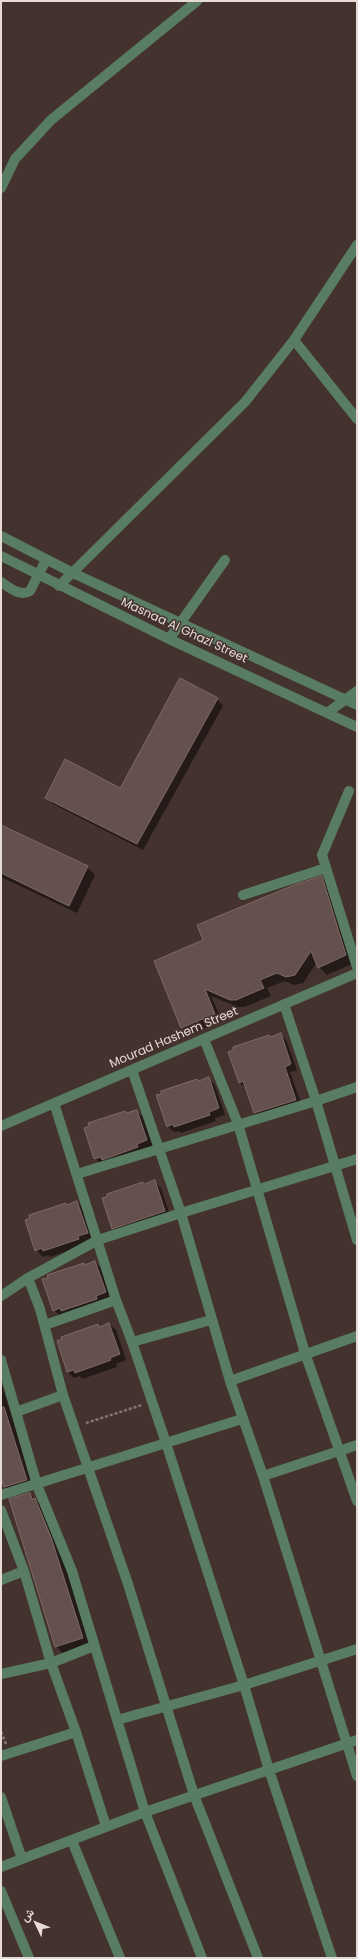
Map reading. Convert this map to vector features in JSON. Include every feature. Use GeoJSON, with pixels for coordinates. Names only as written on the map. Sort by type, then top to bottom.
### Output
{"type":"FeatureCollection","features":[{"type":"Feature","properties":{"kind":"street"},"geometry":{"type":"LineString","coordinates":[[1,188],[15,159],[51,120],[196,1]]}},
{"type":"Feature","properties":{"kind":"street"},"geometry":{"type":"LineString","coordinates":[[59,586],[245,402],[294,340],[357,245]]}},
{"type":"Feature","properties":{"kind":"street"},"geometry":{"type":"LineString","coordinates":[[294,340],[357,419]]}},
{"type":"Feature","properties":{"kind":"street","name":"Masnaa Al Ghazl Street"},"geometry":{"type":"LineString","coordinates":[[1,536],[73,573],[357,705]]}},
{"type":"Feature","properties":{"kind":"street","name":"Masnaa Al Ghazl Street"},"geometry":{"type":"LineString","coordinates":[[1,556],[59,586],[327,713],[356,725]]}},
{"type":"Feature","properties":{"kind":"street"},"geometry":{"type":"LineString","coordinates":[[1,582],[20,594],[26,593],[30,590],[46,560]]}},
{"type":"Feature","properties":{"kind":"street"},"geometry":{"type":"LineString","coordinates":[[169,638],[225,560]]}},
{"type":"Feature","properties":{"kind":"street"},"geometry":{"type":"LineString","coordinates":[[327,713],[357,691]]}},
{"type":"Feature","properties":{"kind":"street"},"geometry":{"type":"LineString","coordinates":[[349,791],[322,855],[357,967]]}},
{"type":"Feature","properties":{"kind":"street"},"geometry":{"type":"LineString","coordinates":[[243,895],[326,868]]}},
{"type":"Feature","properties":{"kind":"street","name":"Mourad Hashem Street"},"geometry":{"type":"LineString","coordinates":[[1,1126],[357,973]]}},
{"type":"Feature","properties":{"kind":"street"},"geometry":{"type":"LineString","coordinates":[[284,1004],[316,1101],[357,1240]]}},
{"type":"Feature","properties":{"kind":"street"},"geometry":{"type":"LineString","coordinates":[[204,1039],[238,1124],[306,1353],[341,1450],[357,1500]]}},
{"type":"Feature","properties":{"kind":"street"},"geometry":{"type":"LineString","coordinates":[[132,1070],[181,1213],[230,1381],[263,1476],[357,1776]]}},
{"type":"Feature","properties":{"kind":"street"},"geometry":{"type":"LineString","coordinates":[[77,1174],[158,1148],[316,1101],[357,1087]]}},
{"type":"Feature","properties":{"kind":"street"},"geometry":{"type":"LineString","coordinates":[[54,1103],[116,1300],[132,1342],[166,1443],[244,1685],[268,1770],[332,1958]]}},
{"type":"Feature","properties":{"kind":"street"},"geometry":{"type":"LineString","coordinates":[[1,1296],[28,1278],[98,1240],[357,1159]]}},
{"type":"Feature","properties":{"kind":"street"},"geometry":{"type":"LineString","coordinates":[[28,1278],[45,1325],[63,1395],[76,1426],[128,1584],[194,1796],[258,1958]]}},
{"type":"Feature","properties":{"kind":"street"},"geometry":{"type":"LineString","coordinates":[[45,1325],[116,1300]]}},
{"type":"Feature","properties":{"kind":"street"},"geometry":{"type":"LineString","coordinates":[[132,1342],[211,1320]]}},
{"type":"Feature","properties":{"kind":"street"},"geometry":{"type":"LineString","coordinates":[[230,1381],[357,1336]]}},
{"type":"Feature","properties":{"kind":"street"},"geometry":{"type":"LineString","coordinates":[[1,1360],[37,1485],[72,1571],[145,1812],[202,1958]]}},
{"type":"Feature","properties":{"kind":"street"},"geometry":{"type":"LineString","coordinates":[[16,1412],[63,1395]]}},
{"type":"Feature","properties":{"kind":"street"},"geometry":{"type":"LineString","coordinates":[[1,1495],[37,1485],[88,1466],[166,1443],[242,1418]]}},
{"type":"Feature","properties":{"kind":"street"},"geometry":{"type":"LineString","coordinates":[[263,1476],[357,1445]]}},
{"type":"Feature","properties":{"kind":"street"},"geometry":{"type":"LineString","coordinates":[[1,1510],[24,1572],[51,1663],[76,1732],[106,1826]]}},
{"type":"Feature","properties":{"kind":"street"},"geometry":{"type":"LineString","coordinates":[[1,1580],[24,1572]]}},
{"type":"Feature","properties":{"kind":"street"},"geometry":{"type":"LineString","coordinates":[[1,1674],[51,1663],[94,1646]]}},
{"type":"Feature","properties":{"kind":"street"},"geometry":{"type":"LineString","coordinates":[[117,1720],[244,1685],[357,1649]]}},
{"type":"Feature","properties":{"kind":"street"},"geometry":{"type":"LineString","coordinates":[[1,1756],[76,1732]]}},
{"type":"Feature","properties":{"kind":"street"},"geometry":{"type":"LineString","coordinates":[[1,1867],[145,1812],[357,1740]]}},
{"type":"Feature","properties":{"kind":"street"},"geometry":{"type":"LineString","coordinates":[[1,1797],[22,1859]]}},
{"type":"Feature","properties":{"kind":"street"},"geometry":{"type":"LineString","coordinates":[[72,1841],[120,1958]]}},
{"type":"Feature","properties":{"kind":"street"},"geometry":{"type":"LineString","coordinates":[[1,1891],[29,1958]]}},
{"type":"Feature","properties":{"kind":"path"},"geometry":{"type":"LineString","coordinates":[[76,1426],[152,1402]]}},
{"type":"Feature","properties":{"kind":"building"},"geometry":{"type":"Polygon","coordinates":[[[180,678],[218,698],[137,844],[45,798],[65,759],[120,788],[180,678]]]}},
{"type":"Feature","properties":{"kind":"building"},"geometry":{"type":"Polygon","coordinates":[[[1,825],[88,866],[69,906],[1,873],[1,825]]]}},
{"type":"Feature","properties":{"kind":"building"},"geometry":{"type":"Polygon","coordinates":[[[322,876],[346,955],[318,968],[311,951],[295,975],[286,977],[277,973],[260,980],[264,988],[236,1000],[230,1000],[205,989],[215,1014],[181,1028],[154,961],[203,940],[197,925],[294,885],[322,876]]]}},
{"type":"Feature","properties":{"kind":"building"},"geometry":{"type":"Polygon","coordinates":[[[281,1033],[291,1064],[285,1067],[296,1100],[254,1113],[243,1081],[239,1083],[228,1052],[233,1050],[233,1047],[269,1035],[270,1037],[281,1033]]]}},
{"type":"Feature","properties":{"kind":"building"},"geometry":{"type":"Polygon","coordinates":[[[209,1077],[219,1108],[209,1112],[210,1115],[174,1127],[173,1124],[167,1127],[156,1095],[161,1094],[161,1091],[197,1079],[198,1081],[209,1077]]]}},
{"type":"Feature","properties":{"kind":"building"},"geometry":{"type":"Polygon","coordinates":[[[137,1110],[147,1140],[137,1144],[138,1147],[102,1160],[101,1157],[94,1159],[84,1128],[89,1126],[88,1123],[125,1111],[126,1113],[137,1110]]]}},
{"type":"Feature","properties":{"kind":"building"},"geometry":{"type":"Polygon","coordinates":[[[155,1180],[165,1211],[112,1229],[102,1198],[107,1197],[107,1194],[143,1182],[144,1184],[155,1180]]]}},
{"type":"Feature","properties":{"kind":"building"},"geometry":{"type":"Polygon","coordinates":[[[77,1201],[88,1233],[78,1236],[79,1239],[43,1251],[42,1248],[35,1251],[25,1220],[30,1218],[29,1215],[77,1201]]]}},
{"type":"Feature","properties":{"kind":"building"},"geometry":{"type":"Polygon","coordinates":[[[95,1261],[106,1292],[96,1296],[97,1299],[61,1311],[60,1308],[53,1311],[42,1279],[48,1278],[47,1275],[95,1261]]]}},
{"type":"Feature","properties":{"kind":"building"},"geometry":{"type":"Polygon","coordinates":[[[109,1323],[120,1354],[110,1358],[111,1360],[75,1373],[74,1370],[67,1372],[57,1341],[62,1339],[61,1337],[98,1324],[99,1327],[109,1323]]]}},
{"type":"Feature","properties":{"kind":"building"},"geometry":{"type":"Polygon","coordinates":[[[1,1407],[4,1407],[27,1480],[4,1487],[1,1478],[1,1407]]]}},
{"type":"Feature","properties":{"kind":"building"},"geometry":{"type":"Polygon","coordinates":[[[30,1493],[32,1499],[35,1498],[51,1537],[83,1638],[55,1647],[9,1499],[30,1493]]]}}]}
